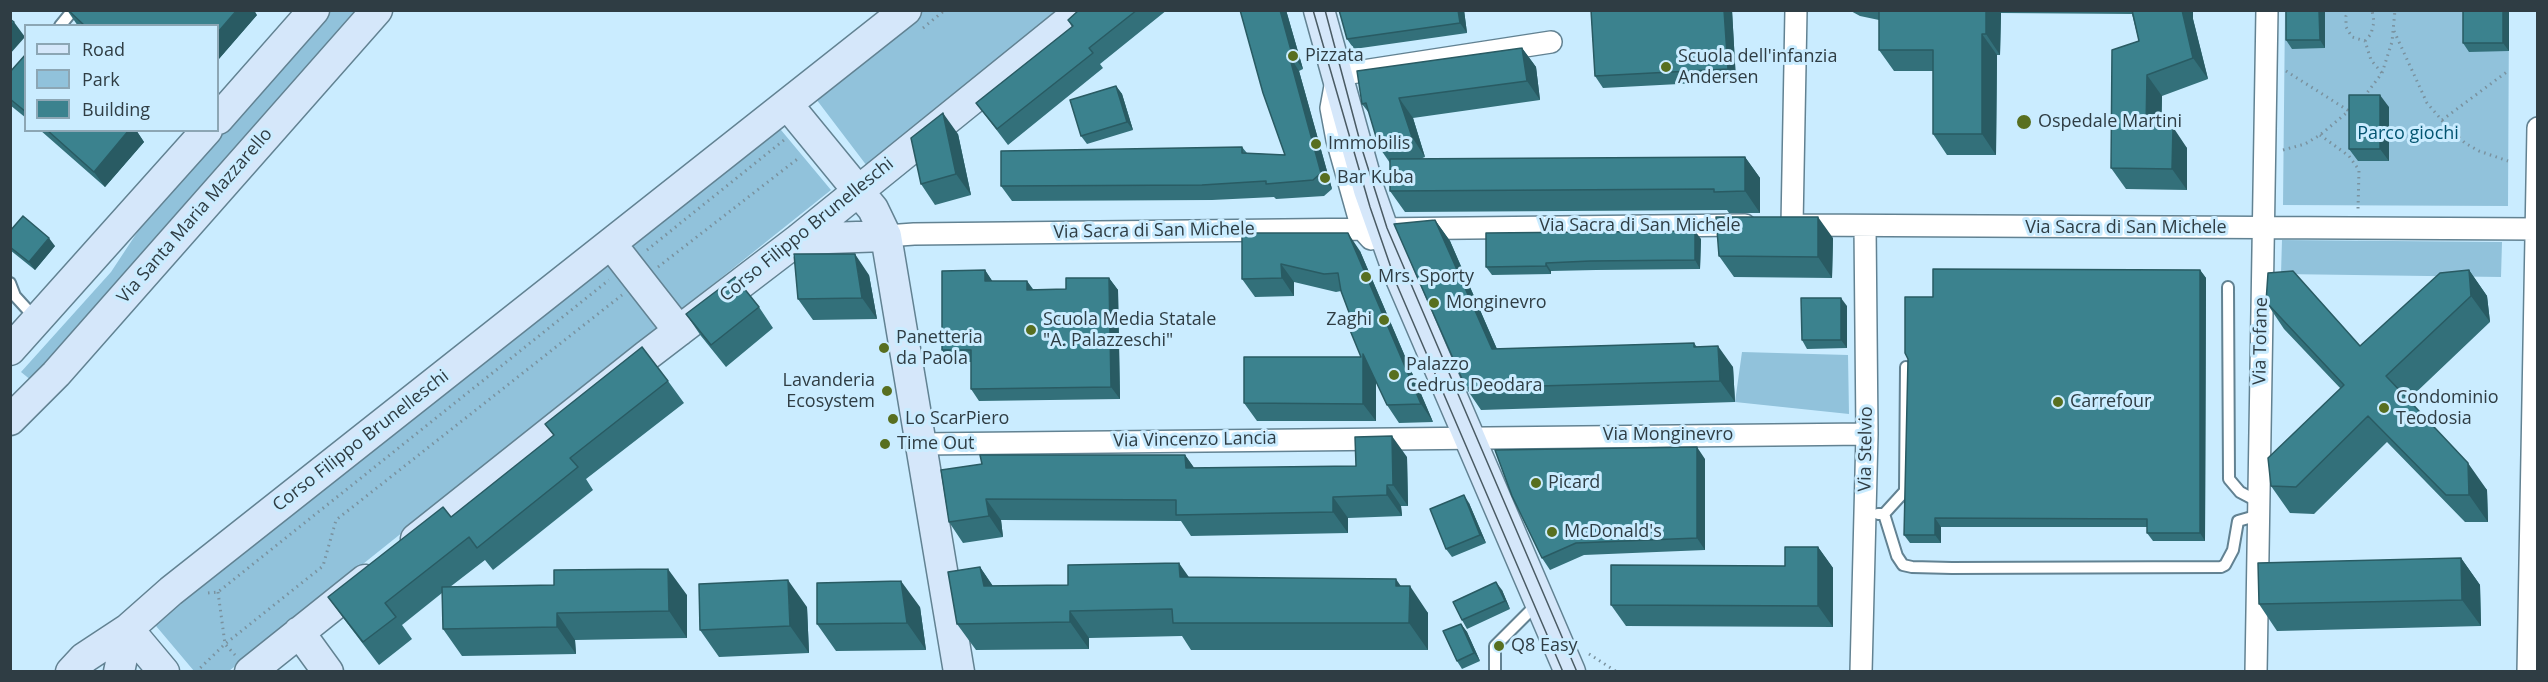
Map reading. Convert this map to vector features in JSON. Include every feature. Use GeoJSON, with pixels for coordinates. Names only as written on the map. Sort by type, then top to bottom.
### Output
{"type":"FeatureCollection","features":[{"type":"Feature","properties":{"kind":"street"},"geometry":{"type":"LineString","coordinates":[[219,118],[314,10]]}},
{"type":"Feature","properties":{"kind":"street","name":"Via Santa Maria Mazzarello"},"geometry":{"type":"LineString","coordinates":[[15,405],[56,374],[377,10]]}},
{"type":"Feature","properties":{"kind":"street","name":"Corso Filippo Brunelleschi"},"geometry":{"type":"LineString","coordinates":[[245,667],[299,632],[678,331],[799,239],[1082,10]]}},
{"type":"Feature","properties":{"kind":"street"},"geometry":{"type":"LineString","coordinates":[[1792,225],[1796,10]]}},
{"type":"Feature","properties":{"kind":"street","name":"Via Tofane"},"geometry":{"type":"LineString","coordinates":[[2256,672],[2267,10]]}},
{"type":"Feature","properties":{"kind":"street"},"geometry":{"type":"LineString","coordinates":[[1321,13],[1369,190],[1372,229],[1397,269],[1541,600],[1578,662]]}},
{"type":"Feature","properties":{"kind":"street","name":"Corso Filippo Brunelleschi"},"geometry":{"type":"LineString","coordinates":[[70,672],[84,658],[128,629],[171,591],[626,263],[796,114],[913,21]]}},
{"type":"Feature","properties":{"kind":"street"},"geometry":{"type":"LineString","coordinates":[[1337,75],[1551,42]]}},
{"type":"Feature","properties":{"kind":"street"},"geometry":{"type":"LineString","coordinates":[[796,114],[873,209],[886,236],[959,672]]}},
{"type":"Feature","properties":{"kind":"street"},"geometry":{"type":"LineString","coordinates":[[2528,672],[2535,418],[2538,128]]}},
{"type":"Feature","properties":{"kind":"street"},"geometry":{"type":"LineString","coordinates":[[10,350],[205,132]]}},
{"type":"Feature","properties":{"kind":"street","name":"Via Sacra di San Michele"},"geometry":{"type":"LineString","coordinates":[[886,236],[1792,225],[2537,229]]}},
{"type":"Feature","properties":{"kind":"street","name":"Via Stelvio"},"geometry":{"type":"LineString","coordinates":[[1862,672],[1875,514],[1867,434],[1865,226]]}},
{"type":"Feature","properties":{"kind":"street"},"geometry":{"type":"LineString","coordinates":[[799,239],[886,236]]}},
{"type":"Feature","properties":{"kind":"street"},"geometry":{"type":"LineString","coordinates":[[626,263],[678,331]]}},
{"type":"Feature","properties":{"kind":"street","name":"Via Monginevro"},"geometry":{"type":"LineString","coordinates":[[1469,437],[1867,434]]}},
{"type":"Feature","properties":{"kind":"street","name":"Via Vincenzo Lancia"},"geometry":{"type":"LineString","coordinates":[[921,444],[1469,437]]}},
{"type":"Feature","properties":{"kind":"street"},"geometry":{"type":"LineString","coordinates":[[119,672],[128,629]]}},
{"type":"Feature","properties":{"kind":"street"},"geometry":{"type":"LineString","coordinates":[[128,629],[164,672]]}},
{"type":"Feature","properties":{"kind":"street"},"geometry":{"type":"LineString","coordinates":[[299,632],[328,672]]}},
{"type":"Feature","properties":{"kind":"lane"},"geometry":{"type":"LineString","coordinates":[[62,24],[72,10]]}},
{"type":"Feature","properties":{"kind":"lane"},"geometry":{"type":"LineString","coordinates":[[10,283],[15,296],[37,321]]}},
{"type":"Feature","properties":{"kind":"lane"},"geometry":{"type":"LineString","coordinates":[[1906,367],[1905,491],[1875,514],[1903,565],[1952,568],[2221,567],[2225,565],[2233,550],[2238,521],[2259,509],[2229,479],[2228,287]]}},
{"type":"Feature","properties":{"kind":"lane"},"geometry":{"type":"LineString","coordinates":[[1495,672],[1495,646],[1541,600]]}},
{"type":"Feature","properties":{"kind":"path"},"geometry":{"type":"LineString","coordinates":[[913,21],[945,10]]}},
{"type":"Feature","properties":{"kind":"path"},"geometry":{"type":"LineString","coordinates":[[2349,10],[2346,16],[2346,27],[2352,37],[2365,41]]}},
{"type":"Feature","properties":{"kind":"path"},"geometry":{"type":"LineString","coordinates":[[2365,41],[2371,34],[2374,22],[2372,10]]}},
{"type":"Feature","properties":{"kind":"path"},"geometry":{"type":"LineString","coordinates":[[2358,102],[2372,89],[2382,73],[2392,42],[2395,10]]}},
{"type":"Feature","properties":{"kind":"path"},"geometry":{"type":"LineString","coordinates":[[2393,29],[2427,103],[2464,143],[2508,160]]}},
{"type":"Feature","properties":{"kind":"path"},"geometry":{"type":"LineString","coordinates":[[2365,41],[2371,60],[2382,73]]}},
{"type":"Feature","properties":{"kind":"path"},"geometry":{"type":"LineString","coordinates":[[2284,70],[2349,111]]}},
{"type":"Feature","properties":{"kind":"path"},"geometry":{"type":"LineString","coordinates":[[2442,120],[2508,71]]}},
{"type":"Feature","properties":{"kind":"path"},"geometry":{"type":"LineString","coordinates":[[2283,150],[2305,144],[2320,135],[2353,107]]}},
{"type":"Feature","properties":{"kind":"path"},"geometry":{"type":"LineString","coordinates":[[196,672],[225,644],[323,566],[336,520],[796,114]]}},
{"type":"Feature","properties":{"kind":"path"},"geometry":{"type":"LineString","coordinates":[[2320,135],[2349,156],[2359,170],[2357,229]]}},
{"type":"Feature","properties":{"kind":"path"},"geometry":{"type":"LineString","coordinates":[[245,667],[225,644],[218,592],[626,263],[803,155]]}},
{"type":"Feature","properties":{"kind":"path"},"geometry":{"type":"LineString","coordinates":[[1578,662],[1617,672]]}},
{"type":"Feature","properties":{"kind":"green space"},"geometry":{"type":"Polygon","coordinates":[[[330,11],[359,11],[32,381],[21,372],[111,272],[142,225],[330,11]]]}},
{"type":"Feature","properties":{"kind":"green space"},"geometry":{"type":"Polygon","coordinates":[[[919,11],[1062,11],[867,166],[813,95],[919,11]]]}},
{"type":"Feature","properties":{"kind":"green space","name":"Parco giochi"},"geometry":{"type":"Polygon","coordinates":[[[2285,11],[2509,11],[2508,206],[2283,205],[2285,11]]]}},
{"type":"Feature","properties":{"kind":"green space"},"geometry":{"type":"Polygon","coordinates":[[[776,124],[831,190],[229,671],[194,671],[151,620],[776,124]]]}},
{"type":"Feature","properties":{"kind":"green space"},"geometry":{"type":"Polygon","coordinates":[[[2282,240],[2502,242],[2501,277],[2281,274],[2282,240]]]}},
{"type":"Feature","properties":{"kind":"green space"},"geometry":{"type":"Polygon","coordinates":[[[1742,352],[1848,355],[1849,414],[1735,402],[1742,352]]]}},
{"type":"Feature","properties":{"kind":"building"},"geometry":{"type":"Polygon","coordinates":[[[68,10],[237,10],[219,31],[219,24],[83,24],[68,10]]]}},
{"type":"Feature","properties":{"kind":"building"},"geometry":{"type":"Polygon","coordinates":[[[1079,10],[1137,10],[1089,48],[1093,53],[997,129],[976,103],[1073,26],[1068,20],[1079,10]]]}},
{"type":"Feature","properties":{"kind":"building"},"geometry":{"type":"Polygon","coordinates":[[[1240,10],[1280,10],[1292,54],[1289,55],[1321,173],[1313,180],[1266,184],[1266,181],[1202,185],[1001,186],[1001,151],[1242,147],[1242,153],[1285,155],[1263,93],[1240,10]]]}},
{"type":"Feature","properties":{"kind":"building"},"geometry":{"type":"Polygon","coordinates":[[[1339,10],[1458,10],[1460,23],[1347,39],[1339,10]]]}},
{"type":"Feature","properties":{"kind":"building"},"geometry":{"type":"Polygon","coordinates":[[[1591,10],[1724,10],[1728,69],[1595,76],[1591,10]]]}},
{"type":"Feature","properties":{"kind":"building"},"geometry":{"type":"Polygon","coordinates":[[[1879,10],[1986,10],[1986,34],[1982,34],[1982,134],[1933,134],[1933,50],[1879,50],[1879,10]]]}},
{"type":"Feature","properties":{"kind":"building"},"geometry":{"type":"Polygon","coordinates":[[[2132,10],[2182,10],[2193,58],[2147,75],[2146,127],[2173,127],[2172,169],[2111,168],[2112,50],[2139,41],[2132,10]]]}},
{"type":"Feature","properties":{"kind":"building"},"geometry":{"type":"Polygon","coordinates":[[[2286,10],[2319,10],[2320,40],[2286,40],[2286,10]]]}},
{"type":"Feature","properties":{"kind":"building"},"geometry":{"type":"Polygon","coordinates":[[[2463,10],[2503,10],[2503,43],[2463,43],[2463,10]]]}},
{"type":"Feature","properties":{"kind":"building"},"geometry":{"type":"Polygon","coordinates":[[[1522,48],[1527,81],[1399,98],[1412,137],[1379,147],[1366,103],[1362,104],[1357,71],[1522,48]]]}},
{"type":"Feature","properties":{"kind":"building"},"geometry":{"type":"Polygon","coordinates":[[[24,56],[24,110],[10,99],[10,72],[24,56]]]}},
{"type":"Feature","properties":{"kind":"building"},"geometry":{"type":"Polygon","coordinates":[[[1116,86],[1127,122],[1081,136],[1070,100],[1116,86]]]}},
{"type":"Feature","properties":{"kind":"building"},"geometry":{"type":"Polygon","coordinates":[[[2349,95],[2380,95],[2380,149],[2349,149],[2349,95]]]}},
{"type":"Feature","properties":{"kind":"building"},"geometry":{"type":"Polygon","coordinates":[[[943,113],[956,174],[921,184],[911,138],[943,113]]]}},
{"type":"Feature","properties":{"kind":"building"},"geometry":{"type":"Polygon","coordinates":[[[49,132],[127,132],[94,172],[49,132]]]}},
{"type":"Feature","properties":{"kind":"building"},"geometry":{"type":"Polygon","coordinates":[[[1745,157],[1745,191],[1714,192],[1714,189],[1390,191],[1390,159],[1745,157]]]}},
{"type":"Feature","properties":{"kind":"building"},"geometry":{"type":"Polygon","coordinates":[[[23,216],[49,238],[29,262],[10,247],[10,231],[23,216]]]}},
{"type":"Feature","properties":{"kind":"building"},"geometry":{"type":"Polygon","coordinates":[[[1716,217],[1818,217],[1818,257],[1719,256],[1716,217]]]}},
{"type":"Feature","properties":{"kind":"building"},"geometry":{"type":"Polygon","coordinates":[[[1435,220],[1492,349],[1694,343],[1694,347],[1718,346],[1720,381],[1466,388],[1394,224],[1435,220]]]}},
{"type":"Feature","properties":{"kind":"building"},"geometry":{"type":"Polygon","coordinates":[[[1695,231],[1695,260],[1590,261],[1546,263],[1546,266],[1486,267],[1486,233],[1695,231]]]}},
{"type":"Feature","properties":{"kind":"building"},"geometry":{"type":"Polygon","coordinates":[[[1242,233],[1348,233],[1421,404],[1387,405],[1363,354],[1363,404],[1244,403],[1244,357],[1361,357],[1345,318],[1350,315],[1341,291],[1338,273],[1324,274],[1281,264],[1282,278],[1242,279],[1242,233]]]}},
{"type":"Feature","properties":{"kind":"building"},"geometry":{"type":"Polygon","coordinates":[[[794,254],[855,254],[862,298],[798,299],[794,254]]]}},
{"type":"Feature","properties":{"kind":"building","name":"Carrefour"},"geometry":{"type":"Polygon","coordinates":[[[1933,269],[2200,270],[2200,533],[2147,533],[2147,519],[1935,518],[1935,535],[1904,535],[1908,359],[1905,353],[1905,297],[1933,297],[1933,269]]]}},
{"type":"Feature","properties":{"kind":"building"},"geometry":{"type":"Polygon","coordinates":[[[985,270],[985,281],[1027,281],[1027,290],[1066,289],[1066,278],[1109,278],[1111,387],[971,389],[971,350],[942,350],[942,271],[985,270]]]}},
{"type":"Feature","properties":{"kind":"building"},"geometry":{"type":"Polygon","coordinates":[[[2469,270],[2471,296],[2386,376],[2468,463],[2469,495],[2446,495],[2368,416],[2296,487],[2271,486],[2268,458],[2344,385],[2266,302],[2268,273],[2293,271],[2360,346],[2440,273],[2469,270]]]}},
{"type":"Feature","properties":{"kind":"building"},"geometry":{"type":"Polygon","coordinates":[[[735,277],[759,307],[711,345],[686,314],[735,277]]]}},
{"type":"Feature","properties":{"kind":"building"},"geometry":{"type":"Polygon","coordinates":[[[1801,298],[1841,298],[1841,340],[1802,340],[1801,298]]]}},
{"type":"Feature","properties":{"kind":"building"},"geometry":{"type":"Polygon","coordinates":[[[642,347],[668,381],[570,458],[578,467],[477,548],[469,537],[385,603],[396,617],[363,642],[328,597],[443,507],[451,517],[554,435],[545,424],[642,347]]]}},
{"type":"Feature","properties":{"kind":"building"},"geometry":{"type":"Polygon","coordinates":[[[1392,436],[1393,485],[1387,485],[1387,495],[1333,497],[1333,512],[1176,515],[1176,500],[986,499],[989,516],[949,522],[941,470],[982,464],[980,455],[1185,455],[1186,468],[1356,466],[1355,437],[1392,436]]]}},
{"type":"Feature","properties":{"kind":"building"},"geometry":{"type":"Polygon","coordinates":[[[1697,447],[1697,538],[1576,543],[1542,558],[1512,496],[1495,450],[1697,447]]]}},
{"type":"Feature","properties":{"kind":"building"},"geometry":{"type":"Polygon","coordinates":[[[1464,495],[1480,535],[1446,549],[1430,509],[1464,495]]]}},
{"type":"Feature","properties":{"kind":"building"},"geometry":{"type":"Polygon","coordinates":[[[1785,547],[1818,547],[1818,606],[1611,605],[1611,565],[1785,566],[1785,547]]]}},
{"type":"Feature","properties":{"kind":"building"},"geometry":{"type":"Polygon","coordinates":[[[2461,558],[2462,600],[2259,604],[2258,563],[2461,558]]]}},
{"type":"Feature","properties":{"kind":"building"},"geometry":{"type":"Polygon","coordinates":[[[1179,563],[1180,577],[1396,579],[1396,586],[1410,586],[1409,623],[1173,623],[1172,609],[1070,611],[1070,622],[957,624],[948,572],[980,567],[984,586],[1068,585],[1068,565],[1179,563]]]}},
{"type":"Feature","properties":{"kind":"building"},"geometry":{"type":"Polygon","coordinates":[[[668,569],[669,611],[557,613],[557,627],[443,629],[442,587],[554,585],[554,570],[668,569]]]}},
{"type":"Feature","properties":{"kind":"building"},"geometry":{"type":"Polygon","coordinates":[[[788,580],[790,626],[700,630],[699,584],[788,580]]]}},
{"type":"Feature","properties":{"kind":"building"},"geometry":{"type":"Polygon","coordinates":[[[901,581],[907,623],[817,624],[817,583],[901,581]]]}},
{"type":"Feature","properties":{"kind":"building"},"geometry":{"type":"Polygon","coordinates":[[[1496,582],[1505,601],[1462,620],[1453,602],[1496,582]]]}},
{"type":"Feature","properties":{"kind":"building"},"geometry":{"type":"Polygon","coordinates":[[[1461,624],[1474,653],[1457,661],[1443,631],[1461,624]]]}},
{"type":"Feature","properties":{"kind":"tram line"},"geometry":{"type":"LineString","coordinates":[[1313,10],[1370,207],[1397,285],[1563,672]]}},
{"type":"Feature","properties":{"kind":"tram line"},"geometry":{"type":"LineString","coordinates":[[1325,10],[1362,149],[1387,228],[1577,672]]}},
{"type":"Feature","properties":{"kind":"place","name":"Pizzata"},"geometry":{"type":"Point","coordinates":[1293,56]}},
{"type":"Feature","properties":{"kind":"place","name":"Scuola dell'infanzia Andersen"},"geometry":{"type":"Point","coordinates":[1666,67]}},
{"type":"Feature","properties":{"kind":"place","name":"Ospedale Martini"},"geometry":{"type":"Point","coordinates":[2024,122]}},
{"type":"Feature","properties":{"kind":"place","name":"Immobilis"},"geometry":{"type":"Point","coordinates":[1316,144]}},
{"type":"Feature","properties":{"kind":"place","name":"Bar Kuba"},"geometry":{"type":"Point","coordinates":[1325,178]}},
{"type":"Feature","properties":{"kind":"place","name":"Mrs. Sporty"},"geometry":{"type":"Point","coordinates":[1366,277]}},
{"type":"Feature","properties":{"kind":"place","name":"Monginevro"},"geometry":{"type":"Point","coordinates":[1434,303]}},
{"type":"Feature","properties":{"kind":"place","name":"Zaghi"},"geometry":{"type":"Point","coordinates":[1384,320]}},
{"type":"Feature","properties":{"kind":"place","name":"Scuola Media Statale \"A. Palazzeschi\""},"geometry":{"type":"Point","coordinates":[1031,330]}},
{"type":"Feature","properties":{"kind":"place","name":"Panetteria da Paola"},"geometry":{"type":"Point","coordinates":[884,348]}},
{"type":"Feature","properties":{"kind":"place","name":"Palazzo Cedrus Deodara"},"geometry":{"type":"Point","coordinates":[1394,375]}},
{"type":"Feature","properties":{"kind":"place","name":"Lavanderia Ecosystem"},"geometry":{"type":"Point","coordinates":[887,391]}},
{"type":"Feature","properties":{"kind":"place","name":"Carrefour"},"geometry":{"type":"Point","coordinates":[2058,402]}},
{"type":"Feature","properties":{"kind":"place","name":"Condominio Teodosia"},"geometry":{"type":"Point","coordinates":[2384,408]}},
{"type":"Feature","properties":{"kind":"place","name":"Lo ScarPiero"},"geometry":{"type":"Point","coordinates":[893,419]}},
{"type":"Feature","properties":{"kind":"place","name":"Time Out"},"geometry":{"type":"Point","coordinates":[885,444]}},
{"type":"Feature","properties":{"kind":"place","name":"Picard"},"geometry":{"type":"Point","coordinates":[1536,483]}},
{"type":"Feature","properties":{"kind":"place","name":"McDonald's"},"geometry":{"type":"Point","coordinates":[1552,532]}},
{"type":"Feature","properties":{"kind":"place","name":"Q8 Easy"},"geometry":{"type":"Point","coordinates":[1499,646]}}]}
